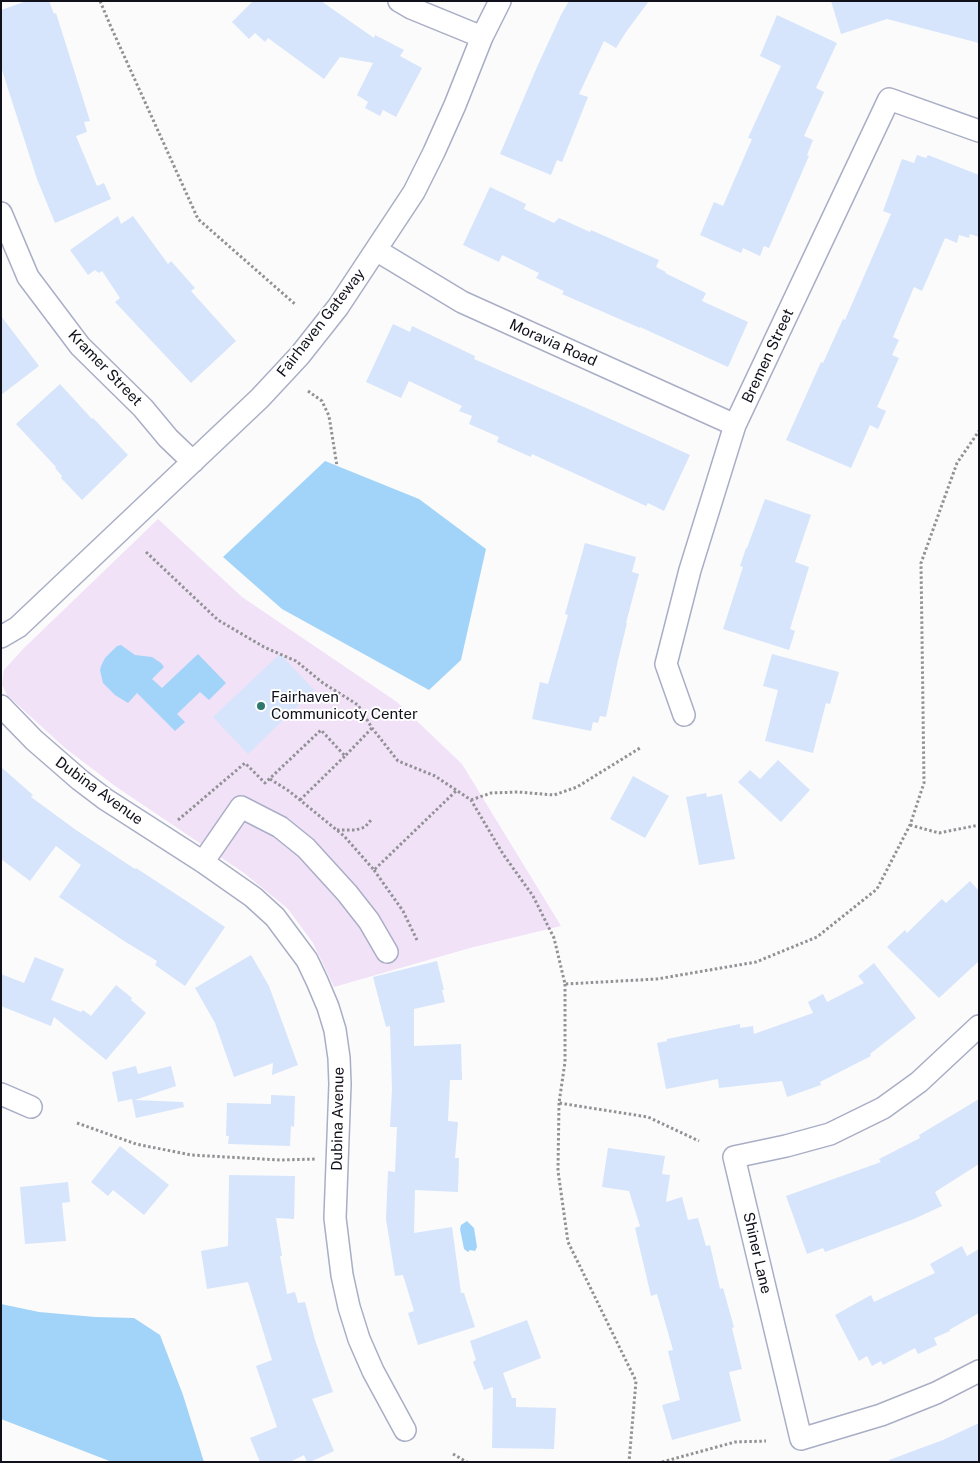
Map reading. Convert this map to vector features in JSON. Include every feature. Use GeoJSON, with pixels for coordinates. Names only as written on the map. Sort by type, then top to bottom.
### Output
{"type":"FeatureCollection","features":[{"type":"Feature","properties":{"kind":"street"},"geometry":{"type":"LineString","coordinates":[[399,1],[411,8],[482,37]]}},
{"type":"Feature","properties":{"kind":"street","name":"Fairhaven Gateway"},"geometry":{"type":"LineString","coordinates":[[1,649],[10,632],[260,398],[300,355],[338,307],[414,192],[434,152],[482,37],[500,1]]}},
{"type":"Feature","properties":{"kind":"street","name":"Bremen Street"},"geometry":{"type":"LineString","coordinates":[[684,715],[666,664],[690,570],[736,426],[888,99],[979,131]]}},
{"type":"Feature","properties":{"kind":"street","name":"Kramer Street"},"geometry":{"type":"LineString","coordinates":[[1,213],[28,277],[80,346],[143,408],[168,438],[193,462]]}},
{"type":"Feature","properties":{"kind":"street","name":"Moravia Road"},"geometry":{"type":"LineString","coordinates":[[376,250],[462,302],[736,426]]}},
{"type":"Feature","properties":{"kind":"street","name":"Dubina Avenue"},"geometry":{"type":"LineString","coordinates":[[1,706],[34,740],[80,780],[253,897],[275,918],[307,960],[328,1007],[335,1030],[340,1084],[335,1218],[342,1275],[349,1307],[373,1371],[405,1430]]}},
{"type":"Feature","properties":{"kind":"street"},"geometry":{"type":"LineString","coordinates":[[203,862],[241,807],[280,827],[306,848],[348,893],[388,952]]}},
{"type":"Feature","properties":{"kind":"street","name":"Shiner Lane"},"geometry":{"type":"LineString","coordinates":[[979,1026],[919,1082],[883,1108],[830,1134],[734,1157],[801,1439],[881,1415],[936,1393],[979,1371]]}},
{"type":"Feature","properties":{"kind":"street"},"geometry":{"type":"LineString","coordinates":[[1,1094],[31,1106]]}},
{"type":"Feature","properties":{"kind":"path"},"geometry":{"type":"LineString","coordinates":[[100,1],[198,219],[296,305]]}},
{"type":"Feature","properties":{"kind":"path"},"geometry":{"type":"LineString","coordinates":[[308,391],[322,401],[329,416],[337,466]]}},
{"type":"Feature","properties":{"kind":"path"},"geometry":{"type":"LineString","coordinates":[[565,984],[657,979],[756,962],[817,937],[877,889],[910,825],[924,783],[921,563],[957,463],[979,431]]}},
{"type":"Feature","properties":{"kind":"path"},"geometry":{"type":"LineString","coordinates":[[146,552],[218,620],[264,647],[296,661],[323,683],[358,705],[372,728],[398,761],[435,776],[471,800],[503,854],[532,896],[554,938],[565,984],[565,1062],[559,1103],[558,1171],[568,1242],[636,1381],[629,1462]]}},
{"type":"Feature","properties":{"kind":"path"},"geometry":{"type":"LineString","coordinates":[[300,800],[372,728]]}},
{"type":"Feature","properties":{"kind":"path"},"geometry":{"type":"LineString","coordinates":[[178,820],[245,763],[265,783],[322,730],[345,756]]}},
{"type":"Feature","properties":{"kind":"path"},"geometry":{"type":"LineString","coordinates":[[471,800],[491,793],[554,795],[577,787],[640,748]]}},
{"type":"Feature","properties":{"kind":"path"},"geometry":{"type":"LineString","coordinates":[[270,779],[337,830],[374,870],[403,911],[417,940]]}},
{"type":"Feature","properties":{"kind":"path"},"geometry":{"type":"LineString","coordinates":[[374,870],[457,790]]}},
{"type":"Feature","properties":{"kind":"path"},"geometry":{"type":"LineString","coordinates":[[337,830],[356,830],[365,827],[372,818]]}},
{"type":"Feature","properties":{"kind":"path"},"geometry":{"type":"LineString","coordinates":[[910,825],[940,832],[979,825]]}},
{"type":"Feature","properties":{"kind":"path"},"geometry":{"type":"LineString","coordinates":[[559,1103],[648,1117],[699,1141]]}},
{"type":"Feature","properties":{"kind":"path"},"geometry":{"type":"LineString","coordinates":[[78,1123],[136,1144],[191,1155],[271,1160],[320,1159]]}},
{"type":"Feature","properties":{"kind":"path"},"geometry":{"type":"LineString","coordinates":[[662,1462],[735,1442],[766,1441]]}},
{"type":"Feature","properties":{"kind":"path"},"geometry":{"type":"LineString","coordinates":[[453,1454],[466,1462]]}},
{"type":"Feature","properties":{"kind":"shaded area"},"geometry":{"type":"Polygon","coordinates":[[[158,519],[242,597],[397,702],[462,764],[561,926],[470,948],[334,987],[313,943],[288,909],[244,873],[115,786],[65,748],[7,695],[2,685],[4,670],[23,649],[158,519]]]}},
{"type":"Feature","properties":{"kind":"water"},"geometry":{"type":"Polygon","coordinates":[[[325,461],[419,499],[486,549],[461,660],[429,690],[282,609],[223,557],[325,461]]]}},
{"type":"Feature","properties":{"kind":"water"},"geometry":{"type":"Polygon","coordinates":[[[121,645],[135,655],[152,657],[161,663],[164,667],[152,679],[162,688],[198,654],[226,683],[209,700],[200,692],[177,714],[185,722],[175,731],[137,693],[128,703],[115,695],[103,683],[101,666],[105,658],[117,646],[121,645]]]}},
{"type":"Feature","properties":{"kind":"water"},"geometry":{"type":"Polygon","coordinates":[[[467,1221],[474,1228],[477,1247],[475,1251],[470,1250],[468,1252],[464,1249],[460,1229],[461,1225],[467,1221]]]}},
{"type":"Feature","properties":{"kind":"water"},"geometry":{"type":"Polygon","coordinates":[[[1,1304],[39,1312],[134,1318],[160,1335],[183,1395],[204,1462],[112,1462],[1,1419],[1,1304]]]}},
{"type":"Feature","properties":{"kind":"building"},"geometry":{"type":"Polygon","coordinates":[[[27,1],[49,1],[54,14],[56,13],[90,121],[84,122],[87,132],[76,136],[97,186],[104,183],[111,199],[55,223],[37,179],[1,67],[1,10],[27,1]]]}},
{"type":"Feature","properties":{"kind":"building"},"geometry":{"type":"Polygon","coordinates":[[[253,1],[321,1],[374,38],[375,35],[404,50],[400,56],[422,68],[396,117],[383,110],[380,116],[365,108],[368,102],[357,95],[373,63],[340,57],[324,79],[268,38],[265,42],[255,33],[249,39],[232,22],[253,1]]]}},
{"type":"Feature","properties":{"kind":"building"},"geometry":{"type":"Polygon","coordinates":[[[569,1],[649,1],[616,48],[604,41],[579,94],[588,97],[562,162],[557,160],[551,175],[500,154],[537,67],[569,1]]]}},
{"type":"Feature","properties":{"kind":"building"},"geometry":{"type":"Polygon","coordinates":[[[831,1],[979,1],[979,43],[887,19],[841,34],[831,1]]]}},
{"type":"Feature","properties":{"kind":"building"},"geometry":{"type":"Polygon","coordinates":[[[777,15],[837,43],[816,88],[824,92],[804,136],[813,140],[807,155],[809,156],[769,248],[764,246],[760,256],[743,248],[741,253],[700,235],[714,202],[723,206],[752,139],[748,138],[781,66],[760,56],[777,15]]]}},
{"type":"Feature","properties":{"kind":"building"},"geometry":{"type":"Polygon","coordinates":[[[917,155],[926,158],[928,155],[979,175],[979,237],[970,234],[969,238],[959,235],[957,243],[945,238],[922,291],[914,287],[893,337],[899,340],[892,355],[899,358],[877,407],[886,411],[878,429],[870,425],[851,468],[786,440],[821,362],[823,363],[843,319],[845,320],[891,214],[883,211],[902,159],[914,163],[917,155]]]}},
{"type":"Feature","properties":{"kind":"building"},"geometry":{"type":"Polygon","coordinates":[[[490,187],[526,204],[524,209],[554,223],[559,218],[659,260],[656,267],[706,293],[702,301],[748,322],[728,367],[562,294],[564,291],[536,278],[539,273],[502,255],[499,262],[463,245],[490,187]]]}},
{"type":"Feature","properties":{"kind":"building"},"geometry":{"type":"Polygon","coordinates":[[[118,216],[121,224],[133,216],[168,264],[171,261],[195,288],[191,291],[236,341],[191,383],[115,302],[120,298],[102,271],[99,273],[95,270],[88,275],[70,250],[118,216]]]}},
{"type":"Feature","properties":{"kind":"building"},"geometry":{"type":"Polygon","coordinates":[[[1,316],[39,366],[1,395],[1,316]]]}},
{"type":"Feature","properties":{"kind":"building"},"geometry":{"type":"Polygon","coordinates":[[[393,324],[410,332],[412,326],[475,356],[474,359],[690,455],[664,511],[648,503],[646,506],[532,454],[531,457],[497,442],[499,437],[469,424],[472,416],[459,411],[462,406],[409,381],[401,398],[366,382],[393,324]]]}},
{"type":"Feature","properties":{"kind":"building"},"geometry":{"type":"Polygon","coordinates":[[[60,384],[128,455],[82,500],[61,478],[62,476],[56,467],[16,424],[60,384]]]}},
{"type":"Feature","properties":{"kind":"building"},"geometry":{"type":"Polygon","coordinates":[[[765,499],[811,515],[795,562],[809,567],[790,629],[795,631],[789,650],[723,629],[743,567],[740,566],[765,499]]]}},
{"type":"Feature","properties":{"kind":"building"},"geometry":{"type":"Polygon","coordinates":[[[585,543],[636,557],[632,572],[639,574],[626,623],[606,717],[600,716],[598,723],[593,722],[591,731],[532,719],[540,682],[548,684],[568,615],[565,614],[585,543]]]}},
{"type":"Feature","properties":{"kind":"building"},"geometry":{"type":"Polygon","coordinates":[[[280,654],[314,690],[248,754],[213,717],[280,654]]]}},
{"type":"Feature","properties":{"kind":"building"},"geometry":{"type":"Polygon","coordinates":[[[772,654],[839,672],[830,704],[826,703],[813,753],[765,741],[778,690],[763,686],[772,654]]]}},
{"type":"Feature","properties":{"kind":"building"},"geometry":{"type":"Polygon","coordinates":[[[778,760],[810,790],[781,822],[738,782],[750,770],[760,779],[778,760]]]}},
{"type":"Feature","properties":{"kind":"building"},"geometry":{"type":"Polygon","coordinates":[[[1,767],[33,795],[31,797],[76,830],[225,927],[185,986],[155,965],[157,961],[59,897],[81,865],[56,846],[30,881],[1,859],[1,767]]]}},
{"type":"Feature","properties":{"kind":"building"},"geometry":{"type":"Polygon","coordinates":[[[633,776],[669,796],[645,838],[610,819],[633,776]]]}},
{"type":"Feature","properties":{"kind":"building"},"geometry":{"type":"Polygon","coordinates":[[[706,793],[707,797],[722,794],[735,859],[699,865],[686,797],[706,793]]]}},
{"type":"Feature","properties":{"kind":"building"},"geometry":{"type":"Polygon","coordinates":[[[970,881],[979,891],[979,961],[939,998],[887,947],[905,930],[907,933],[942,899],[946,903],[970,881]]]}},
{"type":"Feature","properties":{"kind":"building"},"geometry":{"type":"Polygon","coordinates":[[[251,955],[269,986],[298,1065],[272,1075],[273,1063],[234,1077],[215,1023],[195,988],[251,955]]]}},
{"type":"Feature","properties":{"kind":"building"},"geometry":{"type":"Polygon","coordinates":[[[35,957],[64,969],[51,1000],[81,1012],[83,1010],[91,1016],[116,985],[146,1013],[106,1060],[54,1017],[51,1026],[1,1006],[1,974],[24,983],[35,957]]]}},
{"type":"Feature","properties":{"kind":"building"},"geometry":{"type":"Polygon","coordinates":[[[437,961],[445,1002],[414,1009],[414,1046],[461,1044],[462,1080],[450,1080],[448,1121],[458,1122],[455,1158],[459,1158],[458,1192],[415,1190],[414,1233],[452,1227],[461,1293],[464,1293],[475,1327],[418,1345],[408,1313],[414,1311],[403,1275],[395,1276],[386,1219],[388,1171],[395,1172],[397,1127],[390,1127],[392,1089],[390,1026],[386,1027],[373,977],[437,961]]]}},
{"type":"Feature","properties":{"kind":"building"},"geometry":{"type":"Polygon","coordinates":[[[874,963],[916,1018],[870,1054],[871,1056],[820,1082],[821,1085],[787,1097],[782,1081],[719,1088],[718,1079],[666,1089],[657,1043],[667,1041],[667,1039],[740,1024],[740,1028],[753,1026],[754,1034],[813,1013],[808,1002],[823,994],[827,1002],[864,983],[858,976],[874,963]]]}},
{"type":"Feature","properties":{"kind":"building"},"geometry":{"type":"Polygon","coordinates":[[[136,1066],[138,1074],[171,1066],[176,1086],[135,1100],[183,1102],[184,1107],[136,1118],[132,1099],[118,1102],[112,1072],[136,1066]]]}},
{"type":"Feature","properties":{"kind":"building"},"geometry":{"type":"Polygon","coordinates":[[[271,1095],[295,1096],[294,1127],[291,1126],[290,1146],[228,1144],[229,1136],[226,1136],[227,1103],[271,1104],[271,1095]]]}},
{"type":"Feature","properties":{"kind":"building"},"geometry":{"type":"Polygon","coordinates":[[[979,1099],[979,1164],[935,1192],[942,1206],[914,1219],[825,1252],[823,1248],[807,1254],[786,1196],[881,1162],[879,1159],[920,1138],[919,1135],[979,1099]]]}},
{"type":"Feature","properties":{"kind":"building"},"geometry":{"type":"Polygon","coordinates":[[[120,1146],[169,1185],[144,1215],[113,1190],[108,1196],[91,1182],[120,1146]]]}},
{"type":"Feature","properties":{"kind":"building"},"geometry":{"type":"Polygon","coordinates":[[[608,1148],[665,1156],[662,1174],[670,1175],[666,1202],[682,1197],[688,1220],[698,1218],[706,1246],[710,1245],[720,1289],[723,1288],[734,1327],[732,1328],[742,1369],[729,1372],[741,1421],[672,1440],[662,1405],[680,1400],[668,1351],[673,1350],[657,1294],[651,1296],[635,1228],[640,1226],[629,1191],[602,1187],[608,1148]]]}},
{"type":"Feature","properties":{"kind":"building"},"geometry":{"type":"Polygon","coordinates":[[[229,1175],[295,1176],[294,1219],[276,1218],[282,1256],[280,1256],[287,1294],[295,1292],[298,1303],[305,1302],[315,1340],[333,1392],[312,1399],[334,1451],[310,1462],[307,1462],[304,1455],[290,1462],[260,1462],[250,1438],[277,1427],[256,1366],[272,1360],[248,1282],[207,1289],[201,1251],[228,1246],[229,1175]]]}},
{"type":"Feature","properties":{"kind":"building"},"geometry":{"type":"Polygon","coordinates":[[[68,1182],[70,1202],[62,1203],[66,1241],[25,1244],[20,1187],[68,1182]]]}},
{"type":"Feature","properties":{"kind":"building"},"geometry":{"type":"Polygon","coordinates":[[[962,1246],[967,1256],[979,1249],[979,1313],[950,1331],[934,1338],[937,1345],[918,1354],[915,1348],[883,1365],[881,1361],[872,1366],[867,1356],[859,1361],[835,1315],[871,1295],[874,1302],[935,1273],[930,1264],[962,1246]]]}},
{"type":"Feature","properties":{"kind":"building"},"geometry":{"type":"Polygon","coordinates":[[[527,1320],[541,1358],[503,1373],[512,1398],[516,1398],[516,1407],[556,1408],[554,1449],[492,1448],[493,1387],[484,1390],[473,1362],[476,1360],[470,1341],[527,1320]]]}},
{"type":"Feature","properties":{"kind":"building"},"geometry":{"type":"Polygon","coordinates":[[[979,1423],[979,1462],[889,1462],[889,1460],[943,1440],[979,1423]]]}},
{"type":"Feature","properties":{"kind":"place","name":"Fairhaven Communicoty Center"},"geometry":{"type":"Point","coordinates":[261,706]}}]}
